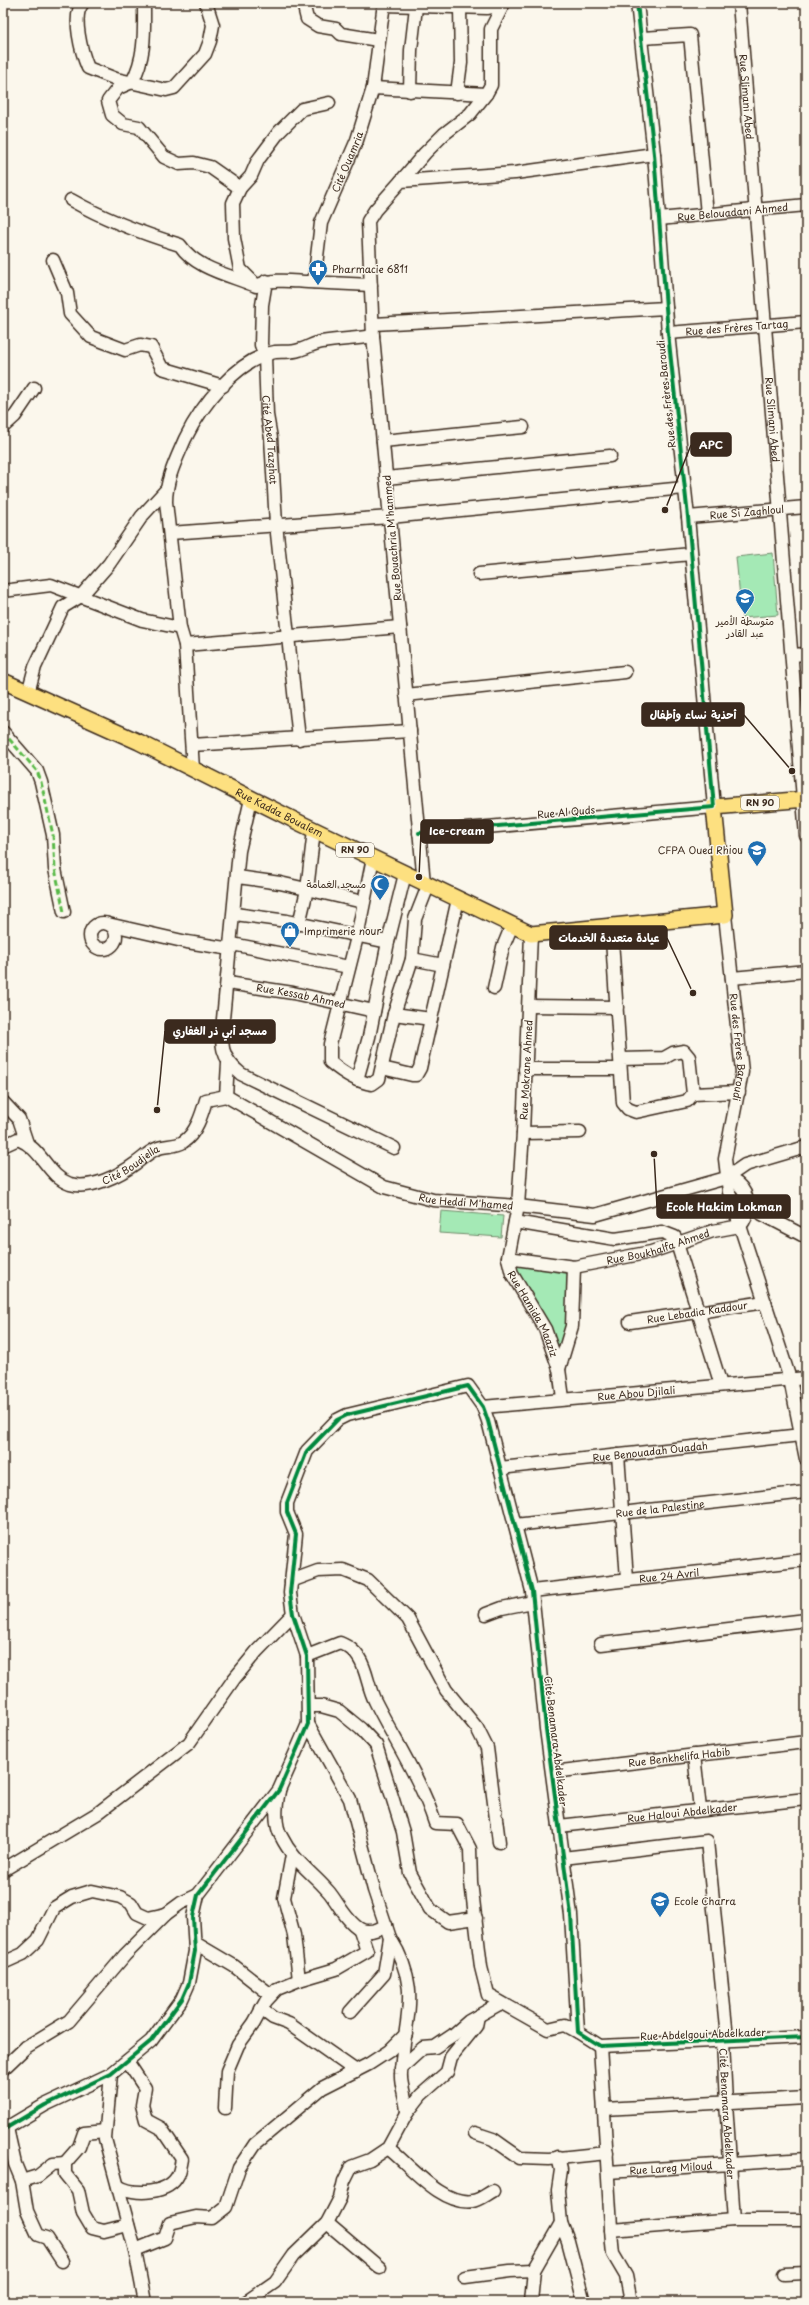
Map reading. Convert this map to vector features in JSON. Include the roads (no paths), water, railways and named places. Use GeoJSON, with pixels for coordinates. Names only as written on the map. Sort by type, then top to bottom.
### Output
{"type":"FeatureCollection","features":[{"type":"Feature","properties":{"kind":"main road","name":"Rue Kadda Boualem"},"geometry":{"type":"LineString","coordinates":[[3,681],[139,742],[426,885],[531,934]]}},
{"type":"Feature","properties":{"kind":"main road","name":"RN 90"},"geometry":{"type":"LineString","coordinates":[[714,807],[805,799]]}},
{"type":"Feature","properties":{"kind":"main road"},"geometry":{"type":"LineString","coordinates":[[531,934],[725,915],[714,807]]}},
{"type":"Feature","properties":{"kind":"street"},"geometry":{"type":"LineString","coordinates":[[83,3],[77,20],[81,52],[88,68],[116,79],[166,90],[174,88],[205,54],[210,41],[213,26],[206,3]]}},
{"type":"Feature","properties":{"kind":"street"},"geometry":{"type":"LineString","coordinates":[[144,3],[145,36],[143,56],[132,82],[118,88],[108,100],[112,115],[123,124],[139,127],[164,157],[179,164],[194,163],[210,167],[240,188]]}},
{"type":"Feature","properties":{"kind":"street"},"geometry":{"type":"LineString","coordinates":[[303,3],[307,19],[318,26],[336,30],[341,34],[378,40]]}},
{"type":"Feature","properties":{"kind":"street","name":"Rue des Frères Baroudi"},"geometry":{"type":"LineString","coordinates":[[637,3],[654,154],[668,333],[688,516],[714,807]]}},
{"type":"Feature","properties":{"kind":"street","name":"Rue Slimani Abed"},"geometry":{"type":"LineString","coordinates":[[739,3],[805,799],[806,836]]}},
{"type":"Feature","properties":{"kind":"street"},"geometry":{"type":"LineString","coordinates":[[384,4],[416,7],[487,8],[503,4]]}},
{"type":"Feature","properties":{"kind":"street","name":"Cité Ouamria"},"geometry":{"type":"LineString","coordinates":[[314,282],[321,223],[357,140],[373,88],[378,40],[384,4]]}},
{"type":"Feature","properties":{"kind":"street"},"geometry":{"type":"LineString","coordinates":[[373,88],[486,94],[491,85],[491,29],[503,4]]}},
{"type":"Feature","properties":{"kind":"street"},"geometry":{"type":"LineString","coordinates":[[410,91],[410,50],[416,7]]}},
{"type":"Feature","properties":{"kind":"street"},"geometry":{"type":"LineString","coordinates":[[457,93],[461,63],[460,8]]}},
{"type":"Feature","properties":{"kind":"street"},"geometry":{"type":"LineString","coordinates":[[642,38],[690,35],[707,214]]}},
{"type":"Feature","properties":{"kind":"street","name":"Rue Bouachria M'hammed"},"geometry":{"type":"LineString","coordinates":[[426,885],[419,833],[373,330],[368,221],[385,198],[425,153],[444,134],[470,114],[486,94]]}},
{"type":"Feature","properties":{"kind":"street"},"geometry":{"type":"LineString","coordinates":[[261,284],[240,269],[234,238],[233,203],[240,188],[250,176],[269,143],[290,120],[302,110],[329,103]]}},
{"type":"Feature","properties":{"kind":"street"},"geometry":{"type":"LineString","coordinates":[[401,181],[515,172],[654,154]]}},
{"type":"Feature","properties":{"kind":"street"},"geometry":{"type":"LineString","coordinates":[[71,200],[109,221],[146,235],[180,245],[187,256],[206,266],[261,284],[288,279],[371,285]]}},
{"type":"Feature","properties":{"kind":"street","name":"Rue Belouadani Ahmed"},"geometry":{"type":"LineString","coordinates":[[659,219],[806,205]]}},
{"type":"Feature","properties":{"kind":"street"},"geometry":{"type":"LineString","coordinates":[[53,260],[67,293],[70,314],[91,337],[125,350],[140,345],[151,347],[162,368],[222,386]]}},
{"type":"Feature","properties":{"kind":"street","name":"Cité Abed Tazghat"},"geometry":{"type":"LineString","coordinates":[[261,284],[261,345],[265,356],[267,415],[271,438],[276,524],[290,637],[299,739]]}},
{"type":"Feature","properties":{"kind":"street"},"geometry":{"type":"LineString","coordinates":[[193,769],[185,645],[180,628],[166,490],[171,470],[188,434],[210,398],[222,386],[245,367],[274,352],[298,351],[321,342],[373,330],[666,308]]}},
{"type":"Feature","properties":{"kind":"street","name":"Rue des Frères Tartag"},"geometry":{"type":"LineString","coordinates":[[668,333],[806,322]]}},
{"type":"Feature","properties":{"kind":"street"},"geometry":{"type":"LineString","coordinates":[[3,427],[15,416],[34,388]]}},
{"type":"Feature","properties":{"kind":"street"},"geometry":{"type":"LineString","coordinates":[[383,441],[523,426]]}},
{"type":"Feature","properties":{"kind":"street"},"geometry":{"type":"LineString","coordinates":[[386,478],[610,456]]}},
{"type":"Feature","properties":{"kind":"street"},"geometry":{"type":"LineString","coordinates":[[170,532],[390,517],[684,488]]}},
{"type":"Feature","properties":{"kind":"street"},"geometry":{"type":"LineString","coordinates":[[28,693],[35,667],[64,608],[81,596],[109,564],[142,516],[166,490]]}},
{"type":"Feature","properties":{"kind":"street","name":"Rue Si Zaghloul"},"geometry":{"type":"LineString","coordinates":[[688,516],[806,507]]}},
{"type":"Feature","properties":{"kind":"street"},"geometry":{"type":"LineString","coordinates":[[479,574],[691,554]]}},
{"type":"Feature","properties":{"kind":"street"},"geometry":{"type":"LineString","coordinates":[[3,591],[51,585],[142,620],[180,628]]}},
{"type":"Feature","properties":{"kind":"street"},"geometry":{"type":"LineString","coordinates":[[185,645],[400,627]]}},
{"type":"Feature","properties":{"kind":"street"},"geometry":{"type":"LineString","coordinates":[[792,655],[806,654]]}},
{"type":"Feature","properties":{"kind":"street"},"geometry":{"type":"LineString","coordinates":[[406,695],[625,672]]}},
{"type":"Feature","properties":{"kind":"street"},"geometry":{"type":"LineString","coordinates":[[3,732],[37,771],[41,782],[53,835],[55,869],[64,912]]}},
{"type":"Feature","properties":{"kind":"street"},"geometry":{"type":"LineString","coordinates":[[192,745],[410,732]]}},
{"type":"Feature","properties":{"kind":"street"},"geometry":{"type":"LineString","coordinates":[[226,1096],[228,1063],[221,1040],[235,914],[240,851],[251,799]]}},
{"type":"Feature","properties":{"kind":"street","name":"Rue Al Quds"},"geometry":{"type":"LineString","coordinates":[[419,833],[714,807]]}},
{"type":"Feature","properties":{"kind":"street"},"geometry":{"type":"LineString","coordinates":[[299,924],[307,890],[314,830]]}},
{"type":"Feature","properties":{"kind":"street"},"geometry":{"type":"LineString","coordinates":[[372,858],[357,937],[330,1044],[330,1062],[342,1072],[357,1080],[375,1083],[382,1068],[394,1014],[412,960],[415,919],[426,885]]}},
{"type":"Feature","properties":{"kind":"street"},"geometry":{"type":"LineString","coordinates":[[357,1080],[405,874]]}},
{"type":"Feature","properties":{"kind":"street"},"geometry":{"type":"LineString","coordinates":[[238,877],[280,883],[363,902]]}},
{"type":"Feature","properties":{"kind":"street"},"geometry":{"type":"LineString","coordinates":[[382,1068],[412,1075],[418,1072],[458,899]]}},
{"type":"Feature","properties":{"kind":"street"},"geometry":{"type":"LineString","coordinates":[[235,914],[299,924],[357,937],[388,942]]}},
{"type":"Feature","properties":{"kind":"street","name":"Rue des Frères Baroudi"},"geometry":{"type":"LineString","coordinates":[[725,915],[742,1072],[739,1092],[730,1126],[725,1159],[726,1178],[740,1226]]}},
{"type":"Feature","properties":{"kind":"street"},"geometry":{"type":"LineString","coordinates":[[108,924],[187,942],[231,946],[349,967]]}},
{"type":"Feature","properties":{"kind":"street"},"geometry":{"type":"LineString","coordinates":[[494,988],[503,947],[512,925]]}},
{"type":"Feature","properties":{"kind":"street"},"geometry":{"type":"LineString","coordinates":[[525,1070],[620,1064],[664,1058],[673,1053],[684,1051],[689,1057],[693,1094],[687,1101],[632,1111],[623,1103],[620,1064],[617,1007],[611,926]]}},
{"type":"Feature","properties":{"kind":"street","name":"Rue Mokrane Ahmed"},"geometry":{"type":"LineString","coordinates":[[508,1258],[518,1206],[523,1133],[531,934]]}},
{"type":"Feature","properties":{"kind":"street"},"geometry":{"type":"LineString","coordinates":[[412,960],[443,965]]}},
{"type":"Feature","properties":{"kind":"street"},"geometry":{"type":"LineString","coordinates":[[732,978],[806,971]]}},
{"type":"Feature","properties":{"kind":"street","name":"Rue Kessab Ahmed"},"geometry":{"type":"LineString","coordinates":[[228,983],[293,993],[374,1011]]}},
{"type":"Feature","properties":{"kind":"street"},"geometry":{"type":"LineString","coordinates":[[529,1006],[617,1007]]}},
{"type":"Feature","properties":{"kind":"street"},"geometry":{"type":"LineString","coordinates":[[394,1014],[431,1019]]}},
{"type":"Feature","properties":{"kind":"street"},"geometry":{"type":"LineString","coordinates":[[228,1063],[241,1074],[394,1148]]}},
{"type":"Feature","properties":{"kind":"street"},"geometry":{"type":"LineString","coordinates":[[693,1094],[739,1092]]}},
{"type":"Feature","properties":{"kind":"street","name":"Cité Boudjella"},"geometry":{"type":"LineString","coordinates":[[3,1102],[19,1119],[27,1142],[36,1149],[46,1165],[59,1177],[70,1184],[82,1186],[93,1183],[129,1167],[157,1148],[183,1143],[193,1131],[206,1100],[226,1096]]}},
{"type":"Feature","properties":{"kind":"street","name":"Rue Heddi M'hamed"},"geometry":{"type":"LineString","coordinates":[[226,1096],[384,1187],[433,1200],[518,1206],[595,1215],[726,1178],[745,1165],[806,1147]]}},
{"type":"Feature","properties":{"kind":"street"},"geometry":{"type":"LineString","coordinates":[[523,1133],[580,1132]]}},
{"type":"Feature","properties":{"kind":"street"},"geometry":{"type":"LineString","coordinates":[[3,1146],[18,1139],[27,1142]]}},
{"type":"Feature","properties":{"kind":"street"},"geometry":{"type":"LineString","coordinates":[[726,1178],[738,1184],[746,1201],[748,1213],[746,1220],[740,1226],[790,1379],[806,1457]]}},
{"type":"Feature","properties":{"kind":"street"},"geometry":{"type":"LineString","coordinates":[[746,1201],[762,1214],[806,1237]]}},
{"type":"Feature","properties":{"kind":"street"},"geometry":{"type":"LineString","coordinates":[[594,1234],[595,1215]]}},
{"type":"Feature","properties":{"kind":"street"},"geometry":{"type":"LineString","coordinates":[[515,1222],[594,1234],[615,1239],[662,1232],[675,1237],[721,1385]]}},
{"type":"Feature","properties":{"kind":"street","name":"Rue Boukhalfa Ahmed"},"geometry":{"type":"LineString","coordinates":[[508,1258],[574,1267],[613,1260],[678,1243],[713,1231],[740,1226]]}},
{"type":"Feature","properties":{"kind":"street"},"geometry":{"type":"LineString","coordinates":[[613,1260],[615,1239]]}},
{"type":"Feature","properties":{"kind":"street","name":"Rue Hamida Maaziz"},"geometry":{"type":"LineString","coordinates":[[508,1258],[512,1274],[545,1329],[559,1369]]}},
{"type":"Feature","properties":{"kind":"street"},"geometry":{"type":"LineString","coordinates":[[563,1398],[559,1369],[572,1326],[574,1267]]}},
{"type":"Feature","properties":{"kind":"street","name":"Rue Lebadia Kaddour"},"geometry":{"type":"LineString","coordinates":[[630,1322],[765,1302]]}},
{"type":"Feature","properties":{"kind":"street","name":"Rue Abou Djilali"},"geometry":{"type":"LineString","coordinates":[[483,1407],[563,1398],[806,1378]]}},
{"type":"Feature","properties":{"kind":"street","name":"Cité Benamara Abdelkader"},"geometry":{"type":"LineString","coordinates":[[291,1581],[296,1534],[287,1512],[287,1504],[307,1451],[337,1420],[347,1415],[468,1386],[483,1407],[515,1525],[532,1596],[546,1730],[553,1772],[571,1915],[578,2032]]}},
{"type":"Feature","properties":{"kind":"street","name":"Rue Benouadah Ouadah"},"geometry":{"type":"LineString","coordinates":[[500,1468],[801,1435]]}},
{"type":"Feature","properties":{"kind":"street"},"geometry":{"type":"LineString","coordinates":[[618,1455],[627,1579]]}},
{"type":"Feature","properties":{"kind":"street","name":"Rue de la Palestine"},"geometry":{"type":"LineString","coordinates":[[515,1525],[806,1492]]}},
{"type":"Feature","properties":{"kind":"street","name":"Rue 24 Avril"},"geometry":{"type":"LineString","coordinates":[[486,1614],[532,1596],[627,1579],[806,1560]]}},
{"type":"Feature","properties":{"kind":"street"},"geometry":{"type":"LineString","coordinates":[[62,2261],[47,2238],[38,2235],[27,2211],[22,2181],[15,2164],[5,2129],[45,2104],[111,2074],[151,2041],[182,2000],[189,1983],[195,1943],[193,1917],[198,1895],[279,1790],[308,1724],[309,1706],[307,1656],[293,1614],[290,1594],[291,1581],[318,1571],[343,1570],[368,1580],[408,1620],[446,1690],[477,1728],[487,1748],[499,1842]]}},
{"type":"Feature","properties":{"kind":"street"},"geometry":{"type":"LineString","coordinates":[[3,1870],[98,1813],[189,1742],[234,1679],[257,1651],[293,1614]]}},
{"type":"Feature","properties":{"kind":"street"},"geometry":{"type":"LineString","coordinates":[[601,1644],[806,1620]]}},
{"type":"Feature","properties":{"kind":"street"},"geometry":{"type":"LineString","coordinates":[[307,1656],[340,1643],[353,1649],[361,1660],[374,1701],[387,1722],[429,1805],[435,1823],[457,1824],[470,1849],[471,1882],[481,1967],[488,1995],[548,2029],[566,2025],[600,2046],[613,2254],[626,2276],[631,2302]]}},
{"type":"Feature","properties":{"kind":"street"},"geometry":{"type":"LineString","coordinates":[[309,1706],[321,1706],[339,1711],[361,1729],[376,1745],[402,1832],[410,1872],[430,1909],[448,1922],[476,1918]]}},
{"type":"Feature","properties":{"kind":"street"},"geometry":{"type":"LineString","coordinates":[[308,1724],[350,1799],[390,1938],[400,1954],[408,1981],[411,2002],[401,2068],[401,2076],[407,2099],[407,2113]]}},
{"type":"Feature","properties":{"kind":"street","name":"Rue Benkhelifa Habib"},"geometry":{"type":"LineString","coordinates":[[553,1772],[806,1742]]}},
{"type":"Feature","properties":{"kind":"street"},"geometry":{"type":"LineString","coordinates":[[694,1755],[700,1809]]}},
{"type":"Feature","properties":{"kind":"street"},"geometry":{"type":"LineString","coordinates":[[225,2108],[227,2071],[238,2045],[271,1995],[277,1989],[299,1980],[336,1969],[367,1951],[360,1930],[328,1891],[292,1855],[280,1835],[276,1809],[279,1790]]}},
{"type":"Feature","properties":{"kind":"street","name":"Rue Haloui Abdelkader"},"geometry":{"type":"LineString","coordinates":[[559,1826],[806,1798]]}},
{"type":"Feature","properties":{"kind":"street","name":"Cité Benamara Abdelkader"},"geometry":{"type":"LineString","coordinates":[[563,1858],[706,1841],[726,2027],[723,2042],[734,2220]]}},
{"type":"Feature","properties":{"kind":"street"},"geometry":{"type":"LineString","coordinates":[[292,1855],[284,1898],[294,1934],[299,1980]]}},
{"type":"Feature","properties":{"kind":"street"},"geometry":{"type":"LineString","coordinates":[[3,1963],[23,1954],[38,1940],[54,1908],[72,1897],[92,1891],[120,1897],[130,1903],[136,1913],[148,1918],[166,1914]]}},
{"type":"Feature","properties":{"kind":"street"},"geometry":{"type":"LineString","coordinates":[[3,2069],[26,2047],[69,2021],[126,1955],[166,1914],[181,1903],[198,1895]]}},
{"type":"Feature","properties":{"kind":"street"},"geometry":{"type":"LineString","coordinates":[[360,1930],[376,1931],[386,1925]]}},
{"type":"Feature","properties":{"kind":"street"},"geometry":{"type":"LineString","coordinates":[[350,2012],[384,1974],[390,1938]]}},
{"type":"Feature","properties":{"kind":"street"},"geometry":{"type":"LineString","coordinates":[[195,1943],[234,1966],[271,1995]]}},
{"type":"Feature","properties":{"kind":"street"},"geometry":{"type":"LineString","coordinates":[[401,2068],[423,2048],[435,2047],[453,2035],[469,2021],[501,2003]]}},
{"type":"Feature","properties":{"kind":"street"},"geometry":{"type":"LineString","coordinates":[[261,2009],[273,2018],[289,2024],[328,2053],[356,2071]]}},
{"type":"Feature","properties":{"kind":"street"},"geometry":{"type":"LineString","coordinates":[[246,2302],[275,2282],[294,2255],[328,2222],[340,2198],[344,2181],[351,2167],[370,2160],[388,2148],[407,2113],[421,2095],[447,2072],[451,2057],[476,2026],[478,2016]]}},
{"type":"Feature","properties":{"kind":"street"},"geometry":{"type":"LineString","coordinates":[[135,2250],[165,2238],[170,2223],[196,2217],[212,2218],[226,2207],[239,2168],[255,2144],[322,2088],[356,2071],[389,2051],[406,2034]]}},
{"type":"Feature","properties":{"kind":"street","name":"Rue Abdelgoui Abdelkader"},"geometry":{"type":"LineString","coordinates":[[600,2046],[723,2042],[806,2037]]}},
{"type":"Feature","properties":{"kind":"street"},"geometry":{"type":"LineString","coordinates":[[118,2186],[126,2190],[142,2192],[165,2186],[178,2176],[182,2160],[161,2128],[146,2120],[142,2105],[145,2088],[127,2061]]}},
{"type":"Feature","properties":{"kind":"street"},"geometry":{"type":"LineString","coordinates":[[111,2074],[105,2139],[135,2250],[145,2302]]}},
{"type":"Feature","properties":{"kind":"street"},"geometry":{"type":"LineString","coordinates":[[604,2109],[806,2098]]}},
{"type":"Feature","properties":{"kind":"street"},"geometry":{"type":"LineString","coordinates":[[105,2131],[84,2133],[79,2147],[65,2163],[65,2174],[78,2190],[83,2213],[92,2228],[104,2232],[128,2226]]}},
{"type":"Feature","properties":{"kind":"street"},"geometry":{"type":"LineString","coordinates":[[475,2133],[493,2138],[520,2158],[537,2159],[607,2153]]}},
{"type":"Feature","properties":{"kind":"street"},"geometry":{"type":"LineString","coordinates":[[388,2148],[436,2190],[453,2198],[474,2201],[493,2191]]}},
{"type":"Feature","properties":{"kind":"street"},"geometry":{"type":"LineString","coordinates":[[558,2157],[561,2170],[558,2190],[561,2223],[584,2302]]}},
{"type":"Feature","properties":{"kind":"street","name":"Rue Lareg Miloud"},"geometry":{"type":"LineString","coordinates":[[608,2172],[806,2159]]}},
{"type":"Feature","properties":{"kind":"street"},"geometry":{"type":"LineString","coordinates":[[22,2181],[38,2176],[53,2164],[65,2163]]}},
{"type":"Feature","properties":{"kind":"street"},"geometry":{"type":"LineString","coordinates":[[611,2230],[734,2220],[806,2220]]}},
{"type":"Feature","properties":{"kind":"street"},"geometry":{"type":"LineString","coordinates":[[328,2222],[380,2268]]}},
{"type":"Feature","properties":{"kind":"street"},"geometry":{"type":"LineString","coordinates":[[531,2302],[534,2270],[561,2223]]}},
{"type":"Feature","properties":{"kind":"street"},"geometry":{"type":"LineString","coordinates":[[464,2277],[510,2270],[534,2270]]}},
{"type":"Feature","properties":{"kind":"street"},"geometry":{"type":"LineString","coordinates":[[783,2274],[806,2273]]}},
{"type":"Feature","properties":{"kind":"place","name":"Pharmacie 6811"},"geometry":{"type":"Point","coordinates":[318,286]}},
{"type":"Feature","properties":{"kind":"place","name":"APC"},"geometry":{"type":"Point","coordinates":[665,510]}},
{"type":"Feature","properties":{"kind":"place","name":"متوسطة الأمير عبد القادر"},"geometry":{"type":"Point","coordinates":[745,615]}},
{"type":"Feature","properties":{"kind":"place","name":"أحذية نساء وأطفال"},"geometry":{"type":"Point","coordinates":[792,771]}},
{"type":"Feature","properties":{"kind":"place","name":"CFPA Oued Rhiou"},"geometry":{"type":"Point","coordinates":[757,867]}},
{"type":"Feature","properties":{"kind":"place","name":"Ice-cream"},"geometry":{"type":"Point","coordinates":[419,877]}},
{"type":"Feature","properties":{"kind":"place","name":"مسجد الغمامة"},"geometry":{"type":"Point","coordinates":[380,901]}},
{"type":"Feature","properties":{"kind":"place","name":"Imprimerie nour"},"geometry":{"type":"Point","coordinates":[290,948]}},
{"type":"Feature","properties":{"kind":"place","name":"عيادة متعددة الخدمات"},"geometry":{"type":"Point","coordinates":[693,993]}},
{"type":"Feature","properties":{"kind":"place","name":"مسجد أبي ذر الغفاري"},"geometry":{"type":"Point","coordinates":[157,1110]}},
{"type":"Feature","properties":{"kind":"place","name":"Ecole Hakim Lokman"},"geometry":{"type":"Point","coordinates":[654,1154]}},
{"type":"Feature","properties":{"kind":"place","name":"Ecole Charra"},"geometry":{"type":"Point","coordinates":[660,1918]}}]}
